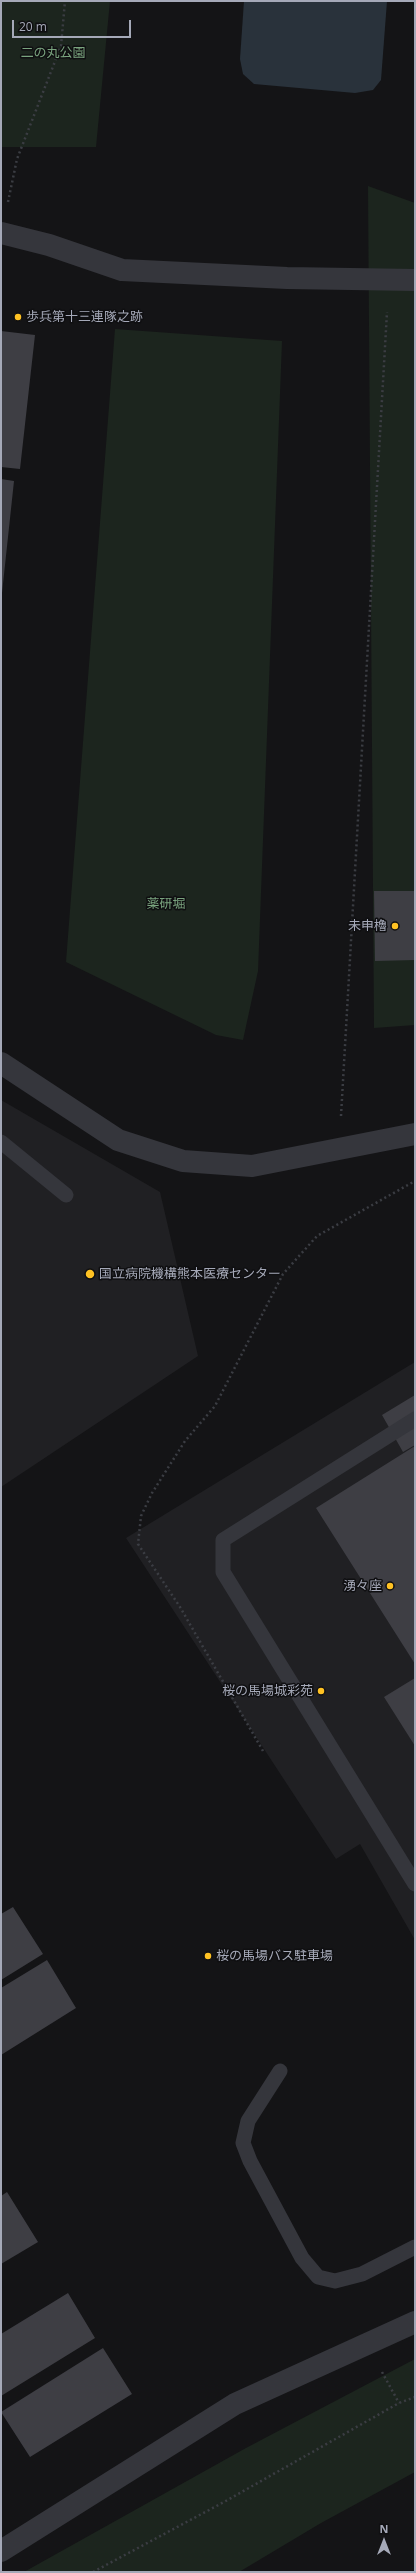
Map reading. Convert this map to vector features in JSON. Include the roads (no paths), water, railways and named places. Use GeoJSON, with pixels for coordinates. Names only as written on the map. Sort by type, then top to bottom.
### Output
{"type":"FeatureCollection","features":[{"type":"Feature","properties":{"kind":"street"},"geometry":{"type":"LineString","coordinates":[[1,233],[49,245],[122,270],[286,278],[415,280]]}},
{"type":"Feature","properties":{"kind":"street"},"geometry":{"type":"LineString","coordinates":[[1,1063],[118,1140],[183,1161],[252,1166],[415,1134]]}},
{"type":"Feature","properties":{"kind":"street"},"geometry":{"type":"LineString","coordinates":[[1,2551],[235,2404],[415,2322]]}},
{"type":"Feature","properties":{"kind":"lane"},"geometry":{"type":"LineString","coordinates":[[1,1142],[66,1195]]}},
{"type":"Feature","properties":{"kind":"lane"},"geometry":{"type":"LineString","coordinates":[[415,1419],[223,1540],[223,1572],[415,1884]]}},
{"type":"Feature","properties":{"kind":"lane"},"geometry":{"type":"LineString","coordinates":[[280,2071],[248,2121],[244,2143],[250,2162],[302,2258],[318,2277],[335,2281],[362,2274],[415,2247]]}},
{"type":"Feature","properties":{"kind":"place","name":"歩兵第十三連隊之跡"},"geometry":{"type":"Point","coordinates":[18,317]}},
{"type":"Feature","properties":{"kind":"place","name":"未申櫓"},"geometry":{"type":"Point","coordinates":[395,926]}},
{"type":"Feature","properties":{"kind":"place","name":"国立病院機構熊本医療センター"},"geometry":{"type":"Point","coordinates":[90,1274]}},
{"type":"Feature","properties":{"kind":"place","name":"湧々座"},"geometry":{"type":"Point","coordinates":[390,1586]}},
{"type":"Feature","properties":{"kind":"place","name":"桜の馬場城彩苑"},"geometry":{"type":"Point","coordinates":[321,1691]}},
{"type":"Feature","properties":{"kind":"place","name":"桜の馬場バス駐車場"},"geometry":{"type":"Point","coordinates":[208,1956]}},
{"type":"Feature","properties":{"kind":"park label","name":"二の丸公園"},"geometry":{"type":"Point","coordinates":[53,53]}},
{"type":"Feature","properties":{"kind":"park label","name":"薬研堀"},"geometry":{"type":"Point","coordinates":[166,904]}}]}
